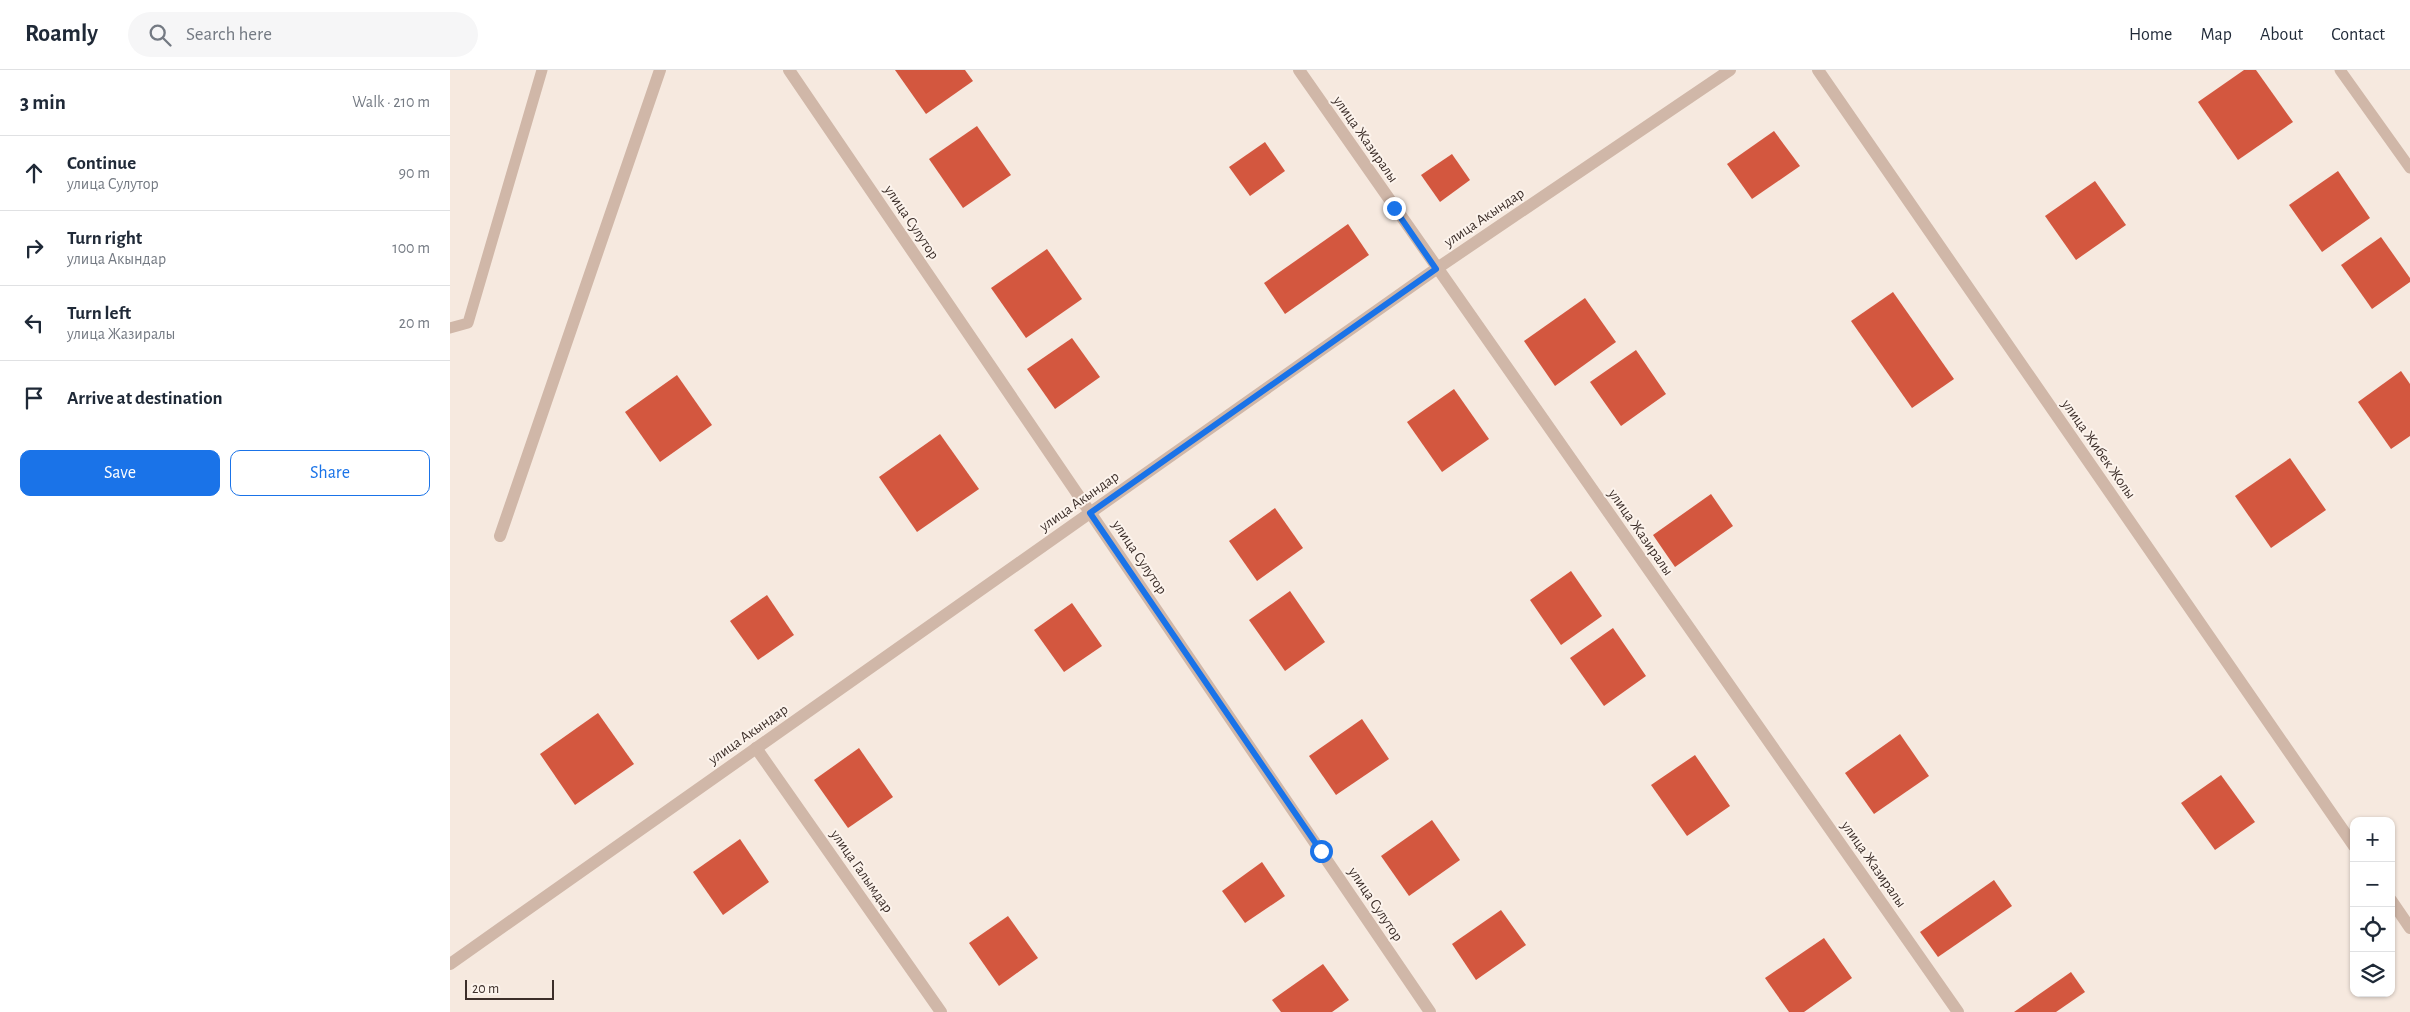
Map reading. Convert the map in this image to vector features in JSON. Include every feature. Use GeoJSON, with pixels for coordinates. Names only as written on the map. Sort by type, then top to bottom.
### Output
{"type":"FeatureCollection","features":[{"type":"Feature","properties":{"kind":"street"},"geometry":{"type":"LineString","coordinates":[[500,536],[660,70]]}},
{"type":"Feature","properties":{"kind":"street","name":"улица Сулутор"},"geometry":{"type":"LineString","coordinates":[[788,70],[1430,1012]]}},
{"type":"Feature","properties":{"kind":"street","name":"улица Жазиралы"},"geometry":{"type":"LineString","coordinates":[[1299,70],[1436,269],[1958,1012]]}},
{"type":"Feature","properties":{"kind":"street","name":"улица Акындар"},"geometry":{"type":"LineString","coordinates":[[450,964],[1436,269],[1730,70]]}},
{"type":"Feature","properties":{"kind":"street","name":"улица Жибек Жолы"},"geometry":{"type":"LineString","coordinates":[[1818,70],[2350,840]]}},
{"type":"Feature","properties":{"kind":"street","name":"улица Галымдар"},"geometry":{"type":"LineString","coordinates":[[756,748],[941,1012]]}},
{"type":"Feature","properties":{"kind":"street"},"geometry":{"type":"LineString","coordinates":[[2395,906],[2410,928]]}},
{"type":"Feature","properties":{"kind":"lane"},"geometry":{"type":"LineString","coordinates":[[450,328],[468,323],[542,70]]}},
{"type":"Feature","properties":{"kind":"lane"},"geometry":{"type":"LineString","coordinates":[[2340,70],[2410,168]]}},
{"type":"Feature","properties":{"kind":"building"},"geometry":{"type":"Polygon","coordinates":[[[895,70],[965,70],[973,81],[926,114],[895,70]]]}},
{"type":"Feature","properties":{"kind":"building"},"geometry":{"type":"Polygon","coordinates":[[[2244,70],[2256,70],[2293,122],[2238,160],[2198,102],[2244,70]]]}},
{"type":"Feature","properties":{"kind":"building"},"geometry":{"type":"Polygon","coordinates":[[[977,126],[1011,175],[963,208],[929,159],[977,126]]]}},
{"type":"Feature","properties":{"kind":"building"},"geometry":{"type":"Polygon","coordinates":[[[1774,131],[1800,166],[1752,199],[1727,164],[1774,131]]]}},
{"type":"Feature","properties":{"kind":"building"},"geometry":{"type":"Polygon","coordinates":[[[1265,142],[1285,171],[1250,196],[1229,167],[1265,142]]]}},
{"type":"Feature","properties":{"kind":"building"},"geometry":{"type":"Polygon","coordinates":[[[1452,154],[1470,180],[1440,202],[1421,175],[1452,154]]]}},
{"type":"Feature","properties":{"kind":"building"},"geometry":{"type":"Polygon","coordinates":[[[2338,171],[2370,218],[2322,252],[2289,205],[2338,171]]]}},
{"type":"Feature","properties":{"kind":"building"},"geometry":{"type":"Polygon","coordinates":[[[2095,181],[2126,225],[2076,260],[2045,216],[2095,181]]]}},
{"type":"Feature","properties":{"kind":"building"},"geometry":{"type":"Polygon","coordinates":[[[1348,224],[1369,255],[1285,314],[1264,283],[1348,224]]]}},
{"type":"Feature","properties":{"kind":"building"},"geometry":{"type":"Polygon","coordinates":[[[2381,237],[2410,278],[2410,282],[2372,309],[2341,265],[2381,237]]]}},
{"type":"Feature","properties":{"kind":"building"},"geometry":{"type":"Polygon","coordinates":[[[1047,249],[1082,299],[1026,338],[991,288],[1047,249]]]}},
{"type":"Feature","properties":{"kind":"building"},"geometry":{"type":"Polygon","coordinates":[[[1893,292],[1954,379],[1912,408],[1851,321],[1893,292]]]}},
{"type":"Feature","properties":{"kind":"building"},"geometry":{"type":"Polygon","coordinates":[[[1585,298],[1616,342],[1555,386],[1524,341],[1585,298]]]}},
{"type":"Feature","properties":{"kind":"building"},"geometry":{"type":"Polygon","coordinates":[[[1072,338],[1100,377],[1055,409],[1027,369],[1072,338]]]}},
{"type":"Feature","properties":{"kind":"building"},"geometry":{"type":"Polygon","coordinates":[[[1636,350],[1666,394],[1621,426],[1590,382],[1636,350]]]}},
{"type":"Feature","properties":{"kind":"building"},"geometry":{"type":"Polygon","coordinates":[[[2401,371],[2410,384],[2410,436],[2391,449],[2358,402],[2401,371]]]}},
{"type":"Feature","properties":{"kind":"building"},"geometry":{"type":"Polygon","coordinates":[[[677,375],[712,425],[660,462],[625,412],[677,375]]]}},
{"type":"Feature","properties":{"kind":"building"},"geometry":{"type":"Polygon","coordinates":[[[1454,389],[1489,439],[1442,472],[1407,422],[1454,389]]]}},
{"type":"Feature","properties":{"kind":"building"},"geometry":{"type":"Polygon","coordinates":[[[940,434],[979,489],[917,532],[879,477],[940,434]]]}},
{"type":"Feature","properties":{"kind":"building"},"geometry":{"type":"Polygon","coordinates":[[[2290,458],[2326,510],[2271,548],[2235,496],[2290,458]]]}},
{"type":"Feature","properties":{"kind":"building"},"geometry":{"type":"Polygon","coordinates":[[[1711,494],[1733,526],[1675,567],[1653,535],[1711,494]]]}},
{"type":"Feature","properties":{"kind":"building"},"geometry":{"type":"Polygon","coordinates":[[[1275,508],[1303,548],[1257,581],[1229,541],[1275,508]]]}},
{"type":"Feature","properties":{"kind":"building"},"geometry":{"type":"Polygon","coordinates":[[[1571,571],[1602,616],[1561,645],[1530,600],[1571,571]]]}},
{"type":"Feature","properties":{"kind":"building"},"geometry":{"type":"Polygon","coordinates":[[[1290,591],[1325,642],[1285,671],[1249,620],[1290,591]]]}},
{"type":"Feature","properties":{"kind":"building"},"geometry":{"type":"Polygon","coordinates":[[[767,595],[794,635],[758,660],[730,621],[767,595]]]}},
{"type":"Feature","properties":{"kind":"building"},"geometry":{"type":"Polygon","coordinates":[[[1072,603],[1102,646],[1064,672],[1034,630],[1072,603]]]}},
{"type":"Feature","properties":{"kind":"building"},"geometry":{"type":"Polygon","coordinates":[[[1613,628],[1646,676],[1604,706],[1570,658],[1613,628]]]}},
{"type":"Feature","properties":{"kind":"building"},"geometry":{"type":"Polygon","coordinates":[[[598,713],[634,764],[575,805],[540,754],[598,713]]]}},
{"type":"Feature","properties":{"kind":"building"},"geometry":{"type":"Polygon","coordinates":[[[1362,719],[1389,759],[1336,795],[1309,756],[1362,719]]]}},
{"type":"Feature","properties":{"kind":"building"},"geometry":{"type":"Polygon","coordinates":[[[1900,734],[1929,776],[1874,814],[1845,773],[1900,734]]]}},
{"type":"Feature","properties":{"kind":"building"},"geometry":{"type":"Polygon","coordinates":[[[859,748],[893,797],[848,828],[814,780],[859,748]]]}},
{"type":"Feature","properties":{"kind":"building"},"geometry":{"type":"Polygon","coordinates":[[[1695,755],[1730,806],[1687,836],[1651,785],[1695,755]]]}},
{"type":"Feature","properties":{"kind":"building"},"geometry":{"type":"Polygon","coordinates":[[[2221,775],[2255,822],[2215,850],[2181,803],[2221,775]]]}},
{"type":"Feature","properties":{"kind":"building"},"geometry":{"type":"Polygon","coordinates":[[[1432,820],[1460,860],[1409,896],[1381,856],[1432,820]]]}},
{"type":"Feature","properties":{"kind":"building"},"geometry":{"type":"Polygon","coordinates":[[[740,839],[769,882],[723,915],[693,872],[740,839]]]}},
{"type":"Feature","properties":{"kind":"building"},"geometry":{"type":"Polygon","coordinates":[[[1262,862],[1285,896],[1245,923],[1222,891],[1262,862]]]}},
{"type":"Feature","properties":{"kind":"building"},"geometry":{"type":"Polygon","coordinates":[[[1994,880],[2012,906],[1938,957],[1920,932],[1994,880]]]}},
{"type":"Feature","properties":{"kind":"building"},"geometry":{"type":"Polygon","coordinates":[[[1501,910],[1526,945],[1476,980],[1452,944],[1501,910]]]}},
{"type":"Feature","properties":{"kind":"building"},"geometry":{"type":"Polygon","coordinates":[[[1008,916],[1038,958],[999,986],[969,943],[1008,916]]]}},
{"type":"Feature","properties":{"kind":"building"},"geometry":{"type":"Polygon","coordinates":[[[1824,938],[1852,978],[1804,1012],[1789,1012],[1765,978],[1824,938]]]}},
{"type":"Feature","properties":{"kind":"building"},"geometry":{"type":"Polygon","coordinates":[[[1323,964],[1349,1000],[1332,1012],[1281,1012],[1272,1000],[1323,964]]]}},
{"type":"Feature","properties":{"kind":"building"},"geometry":{"type":"Polygon","coordinates":[[[2071,972],[2085,992],[2056,1012],[2014,1012],[2071,972]]]}},
{"type":"Feature","properties":{"kind":"route"},"geometry":{"type":"LineString","coordinates":[[1321,851],[1090,513],[1436,269],[1394,208]]}}]}
